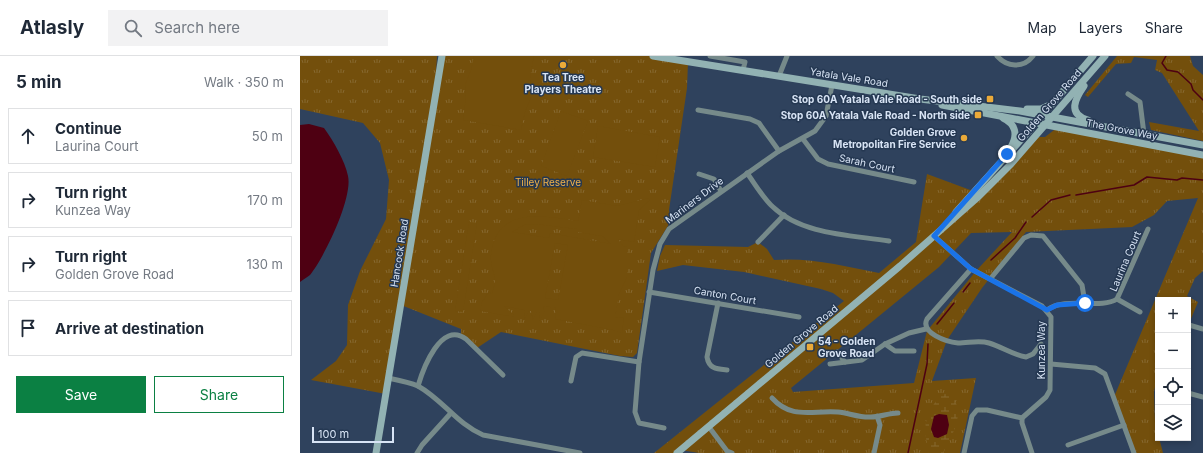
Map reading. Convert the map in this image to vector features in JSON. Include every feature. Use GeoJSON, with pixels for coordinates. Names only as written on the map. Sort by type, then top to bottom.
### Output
{"type":"FeatureCollection","features":[{"type":"Feature","properties":{"kind":"main road","name":"Hancock Road"},"geometry":{"type":"LineString","coordinates":[[376,453],[442,56]]}},
{"type":"Feature","properties":{"kind":"main road","name":"Yatala Vale Road"},"geometry":{"type":"LineString","coordinates":[[653,56],[920,99],[1005,108],[1042,115]]}},
{"type":"Feature","properties":{"kind":"main road","name":"Golden Grove Road"},"geometry":{"type":"LineString","coordinates":[[936,235],[1093,56]]}},
{"type":"Feature","properties":{"kind":"main road","name":"Golden Grove Road"},"geometry":{"type":"LineString","coordinates":[[677,453],[936,235],[990,185],[1105,56]]}},
{"type":"Feature","properties":{"kind":"main road"},"geometry":{"type":"LineString","coordinates":[[1094,69],[1076,101],[1076,114],[1088,120],[1125,130]]}},
{"type":"Feature","properties":{"kind":"main road"},"geometry":{"type":"LineString","coordinates":[[920,99],[931,103],[1036,122]]}},
{"type":"Feature","properties":{"kind":"main road"},"geometry":{"type":"LineString","coordinates":[[1005,108],[1041,109],[1052,103]]}},
{"type":"Feature","properties":{"kind":"main road"},"geometry":{"type":"LineString","coordinates":[[997,115],[1007,120],[1015,129],[1015,138],[1007,154]]}},
{"type":"Feature","properties":{"kind":"main road","name":"The Grove Way"},"geometry":{"type":"LineString","coordinates":[[1042,115],[1203,145]]}},
{"type":"Feature","properties":{"kind":"main road","name":"The Grove Way"},"geometry":{"type":"LineString","coordinates":[[1036,122],[1203,155]]}},
{"type":"Feature","properties":{"kind":"street"},"geometry":{"type":"LineString","coordinates":[[710,56],[745,62],[743,70]]}},
{"type":"Feature","properties":{"kind":"street"},"geometry":{"type":"LineString","coordinates":[[779,76],[782,66],[788,56]]}},
{"type":"Feature","properties":{"kind":"street"},"geometry":{"type":"LineString","coordinates":[[997,56],[1001,61],[1010,65],[1017,65],[1028,62],[1034,56]]}},
{"type":"Feature","properties":{"kind":"street","name":"Mariners Drive"},"geometry":{"type":"LineString","coordinates":[[664,428],[639,423],[635,412],[639,362],[656,255],[669,229],[779,151],[803,139],[814,131],[824,121],[826,116],[832,85]]}},
{"type":"Feature","properties":{"kind":"street"},"geometry":{"type":"LineString","coordinates":[[1128,94],[1140,102],[1144,134]]}},
{"type":"Feature","properties":{"kind":"street"},"geometry":{"type":"LineString","coordinates":[[1140,102],[1145,97]]}},
{"type":"Feature","properties":{"kind":"street"},"geometry":{"type":"LineString","coordinates":[[698,110],[750,119],[759,123],[779,151]]}},
{"type":"Feature","properties":{"kind":"street","name":"Sarah Court"},"geometry":{"type":"LineString","coordinates":[[803,139],[818,159],[828,164],[914,182]]}},
{"type":"Feature","properties":{"kind":"street"},"geometry":{"type":"LineString","coordinates":[[747,173],[774,208],[800,223],[821,230],[889,241]]}},
{"type":"Feature","properties":{"kind":"street"},"geometry":{"type":"LineString","coordinates":[[699,174],[714,179],[721,191]]}},
{"type":"Feature","properties":{"kind":"street"},"geometry":{"type":"LineString","coordinates":[[758,242],[784,215]]}},
{"type":"Feature","properties":{"kind":"street","name":"Laurina Court"},"geometry":{"type":"LineString","coordinates":[[1047,310],[1057,305],[1108,302],[1117,299],[1148,229]]}},
{"type":"Feature","properties":{"kind":"street","name":"Kunzea Way"},"geometry":{"type":"LineString","coordinates":[[936,235],[971,269],[991,278],[1047,310],[1052,321],[1050,390],[1046,397],[1022,418]]}},
{"type":"Feature","properties":{"kind":"street"},"geometry":{"type":"LineString","coordinates":[[991,278],[1024,238],[1031,235],[1043,236],[1082,285],[1085,303]]}},
{"type":"Feature","properties":{"kind":"street"},"geometry":{"type":"LineString","coordinates":[[971,269],[927,319],[925,323],[926,329],[932,333],[956,342],[981,341],[1023,357],[1030,356],[1041,344]]}},
{"type":"Feature","properties":{"kind":"street","name":"Canton Court"},"geometry":{"type":"LineString","coordinates":[[649,292],[799,317]]}},
{"type":"Feature","properties":{"kind":"street"},"geometry":{"type":"LineString","coordinates":[[1117,299],[1140,312]]}},
{"type":"Feature","properties":{"kind":"street"},"geometry":{"type":"LineString","coordinates":[[718,303],[707,357],[708,363],[712,367],[727,370]]}},
{"type":"Feature","properties":{"kind":"street"},"geometry":{"type":"LineString","coordinates":[[1191,326],[1203,329]]}},
{"type":"Feature","properties":{"kind":"street"},"geometry":{"type":"LineString","coordinates":[[830,364],[862,360],[885,344],[926,329]]}},
{"type":"Feature","properties":{"kind":"street"},"geometry":{"type":"LineString","coordinates":[[418,386],[426,362],[434,349],[445,339],[457,334],[461,334],[503,375]]}},
{"type":"Feature","properties":{"kind":"street"},"geometry":{"type":"LineString","coordinates":[[885,344],[895,351],[914,351]]}},
{"type":"Feature","properties":{"kind":"street"},"geometry":{"type":"LineString","coordinates":[[837,352],[845,362]]}},
{"type":"Feature","properties":{"kind":"street"},"geometry":{"type":"LineString","coordinates":[[571,381],[576,357],[582,353],[639,362]]}},
{"type":"Feature","properties":{"kind":"street"},"geometry":{"type":"LineString","coordinates":[[1051,364],[1095,368],[1105,374],[1134,453]]}},
{"type":"Feature","properties":{"kind":"street"},"geometry":{"type":"LineString","coordinates":[[388,378],[418,386],[433,396],[471,430],[493,438],[580,453]]}},
{"type":"Feature","properties":{"kind":"street"},"geometry":{"type":"LineString","coordinates":[[1191,394],[1203,397]]}},
{"type":"Feature","properties":{"kind":"street"},"geometry":{"type":"LineString","coordinates":[[772,398],[784,409],[806,413],[836,412],[868,417],[898,413]]}},
{"type":"Feature","properties":{"kind":"street"},"geometry":{"type":"LineString","coordinates":[[964,453],[972,416],[977,410],[987,410],[1022,418],[1022,423],[1032,453]]}},
{"type":"Feature","properties":{"kind":"street"},"geometry":{"type":"LineString","coordinates":[[417,453],[422,445],[451,413]]}},
{"type":"Feature","properties":{"kind":"street"},"geometry":{"type":"LineString","coordinates":[[874,453],[880,427],[877,416]]}},
{"type":"Feature","properties":{"kind":"street"},"geometry":{"type":"LineString","coordinates":[[1068,445],[1124,425]]}},
{"type":"Feature","properties":{"kind":"street"},"geometry":{"type":"LineString","coordinates":[[708,427],[727,451],[732,453]]}},
{"type":"Feature","properties":{"kind":"green space","name":"Tilley Reserve"},"geometry":{"type":"Polygon","coordinates":[[[300,56],[437,56],[434,104],[442,56],[653,56],[688,62],[687,88],[669,210],[671,221],[651,253],[637,353],[633,357],[620,356],[501,332],[477,348],[461,334],[461,329],[401,305],[386,394],[311,380],[336,361],[347,345],[348,305],[360,271],[386,219],[389,180],[380,143],[363,123],[300,109],[300,56]]]}},
{"type":"Feature","properties":{"kind":"green space"},"geometry":{"type":"Polygon","coordinates":[[[474,56],[534,56],[530,77],[532,95],[525,112],[521,130],[463,120],[466,98],[465,85],[471,70],[474,56]]]}},
{"type":"Feature","properties":{"kind":"green space"},"geometry":{"type":"Polygon","coordinates":[[[1117,56],[1190,56],[1193,66],[1203,75],[1203,141],[1151,130],[1149,122],[1199,131],[1162,73],[1155,70],[1157,60],[1134,57],[1131,63],[1116,64],[1088,97],[1085,95],[1117,56]]]}},
{"type":"Feature","properties":{"kind":"green space"},"geometry":{"type":"Polygon","coordinates":[[[561,111],[588,121],[567,176],[541,166],[561,111]]]}},
{"type":"Feature","properties":{"kind":"green space"},"geometry":{"type":"Polygon","coordinates":[[[598,126],[660,137],[655,167],[593,157],[598,126]]]}},
{"type":"Feature","properties":{"kind":"green space"},"geometry":{"type":"Polygon","coordinates":[[[1058,127],[1203,156],[1203,271],[1195,278],[1187,296],[1189,297],[1156,297],[1198,198],[1167,201],[1154,215],[1132,227],[1026,232],[982,288],[947,340],[932,381],[976,378],[960,453],[699,453],[681,450],[677,453],[654,453],[844,301],[833,293],[821,289],[744,272],[683,265],[657,271],[660,256],[665,245],[748,247],[758,242],[767,249],[774,260],[787,259],[814,261],[879,273],[916,242],[927,174],[973,191],[942,227],[1034,137],[1045,137],[1058,127]],[[1012,232],[971,233],[939,267],[791,388],[793,392],[914,383],[927,331],[976,271],[1012,232]]]}},
{"type":"Feature","properties":{"kind":"green space"},"geometry":{"type":"Polygon","coordinates":[[[649,198],[650,200],[639,210],[634,242],[618,239],[623,246],[627,247],[627,277],[619,294],[615,318],[624,317],[622,333],[555,319],[556,308],[544,306],[543,310],[545,311],[540,321],[539,312],[537,312],[533,320],[531,311],[529,311],[525,319],[524,310],[504,306],[514,315],[514,317],[480,311],[482,302],[489,292],[492,294],[495,283],[491,255],[495,239],[502,228],[512,221],[524,217],[551,217],[578,221],[582,200],[617,206],[649,198]],[[535,224],[524,225],[512,232],[549,238],[550,233],[611,244],[602,236],[577,232],[577,229],[535,224]],[[555,243],[545,298],[558,300],[568,245],[555,243]]]}},
{"type":"Feature","properties":{"kind":"green space"},"geometry":{"type":"Polygon","coordinates":[[[469,222],[477,223],[463,312],[455,311],[469,222]]]}},
{"type":"Feature","properties":{"kind":"green space"},"geometry":{"type":"Polygon","coordinates":[[[1191,298],[1198,302],[1191,319],[1191,298]]]}},
{"type":"Feature","properties":{"kind":"green space"},"geometry":{"type":"Polygon","coordinates":[[[1155,300],[1155,441],[1160,441],[1163,453],[1134,453],[1114,397],[1155,300]]]}},
{"type":"Feature","properties":{"kind":"green space"},"geometry":{"type":"Polygon","coordinates":[[[945,394],[952,396],[956,403],[958,417],[943,453],[929,453],[926,422],[930,410],[934,404],[941,396],[945,394]]]}},
{"type":"Feature","properties":{"kind":"shaded area"},"geometry":{"type":"Polygon","coordinates":[[[309,124],[324,128],[331,138],[344,164],[348,176],[348,186],[342,213],[323,255],[310,275],[300,282],[300,125],[309,124]]]}},
{"type":"Feature","properties":{"kind":"shaded area"},"geometry":{"type":"Polygon","coordinates":[[[939,414],[947,415],[949,425],[947,434],[938,438],[934,437],[931,429],[934,416],[939,414]]]}},
{"type":"Feature","properties":{"kind":"waterway"},"geometry":{"type":"LineString","coordinates":[[1166,56],[1162,63],[1167,70],[1178,72],[1191,84],[1193,90],[1203,100]]}},
{"type":"Feature","properties":{"kind":"waterway"},"geometry":{"type":"LineString","coordinates":[[1076,195],[1134,185],[1147,177],[1177,180],[1182,178],[1203,180]]}},
{"type":"Feature","properties":{"kind":"waterway"},"geometry":{"type":"LineString","coordinates":[[1032,217],[1051,200],[1070,195]]}},
{"type":"Feature","properties":{"kind":"waterway"},"geometry":{"type":"LineString","coordinates":[[991,260],[1015,238],[1026,222]]}},
{"type":"Feature","properties":{"kind":"waterway"},"geometry":{"type":"LineString","coordinates":[[963,292],[970,283]]}},
{"type":"Feature","properties":{"kind":"waterway"},"geometry":{"type":"LineString","coordinates":[[937,324],[954,303]]}},
{"type":"Feature","properties":{"kind":"waterway"},"geometry":{"type":"LineString","coordinates":[[908,453],[927,364],[928,344]]}},
{"type":"Feature","properties":{"kind":"place","name":"Tea Tree Players Theatre"},"geometry":{"type":"Point","coordinates":[563,65]}},
{"type":"Feature","properties":{"kind":"place","name":"Stop 60A Yatala Vale Road - South side"},"geometry":{"type":"Point","coordinates":[990,99]}},
{"type":"Feature","properties":{"kind":"place","name":"Stop 60A Yatala Vale Road - North side"},"geometry":{"type":"Point","coordinates":[978,115]}},
{"type":"Feature","properties":{"kind":"place","name":"Golden Grove Metropolitan Fire Service"},"geometry":{"type":"Point","coordinates":[964,138]}},
{"type":"Feature","properties":{"kind":"place","name":"54 - Golden Grove Road"},"geometry":{"type":"Point","coordinates":[810,347]}},
{"type":"Feature","properties":{"kind":"route"},"geometry":{"type":"LineString","coordinates":[[1007,154],[934,236],[971,269],[991,278],[1047,310],[1057,305],[1085,303]]}}]}
